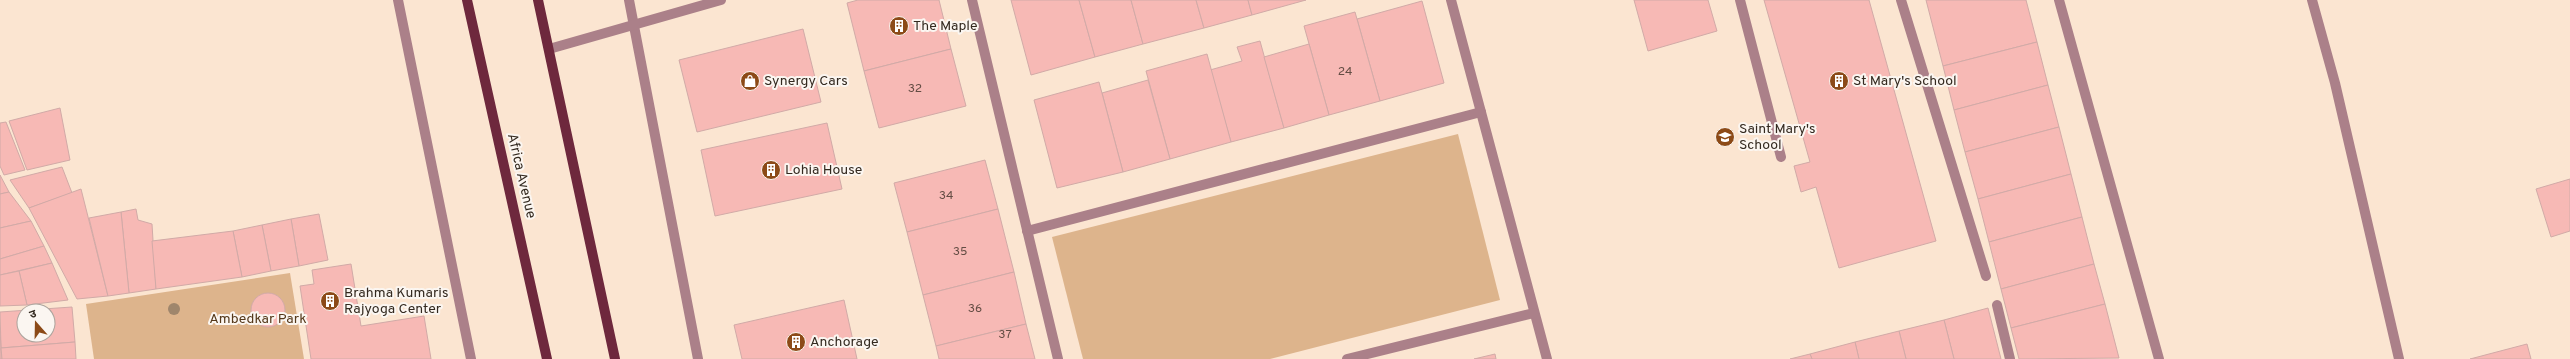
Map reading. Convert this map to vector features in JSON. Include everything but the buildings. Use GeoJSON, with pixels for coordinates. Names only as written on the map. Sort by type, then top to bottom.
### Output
{"type":"FeatureCollection","features":[{"type":"Feature","properties":{"kind":"main road","name":"Africa Avenue"},"geometry":{"type":"LineString","coordinates":[[467,0],[547,359]]}},
{"type":"Feature","properties":{"kind":"main road"},"geometry":{"type":"LineString","coordinates":[[538,0],[615,359]]}},
{"type":"Feature","properties":{"kind":"street"},"geometry":{"type":"LineString","coordinates":[[398,0],[471,359]]}},
{"type":"Feature","properties":{"kind":"street"},"geometry":{"type":"LineString","coordinates":[[628,0],[634,23],[698,359]]}},
{"type":"Feature","properties":{"kind":"street"},"geometry":{"type":"LineString","coordinates":[[549,49],[634,23],[721,0]]}},
{"type":"Feature","properties":{"kind":"street"},"geometry":{"type":"LineString","coordinates":[[972,0],[1058,359]]}},
{"type":"Feature","properties":{"kind":"street"},"geometry":{"type":"LineString","coordinates":[[1451,0],[1547,359]]}},
{"type":"Feature","properties":{"kind":"street"},"geometry":{"type":"LineString","coordinates":[[1740,0],[1781,157]]}},
{"type":"Feature","properties":{"kind":"street"},"geometry":{"type":"LineString","coordinates":[[1901,0],[1986,276]]}},
{"type":"Feature","properties":{"kind":"street"},"geometry":{"type":"LineString","coordinates":[[2059,0],[2159,359]]}},
{"type":"Feature","properties":{"kind":"street"},"geometry":{"type":"LineString","coordinates":[[2312,0],[2336,83],[2399,359]]}},
{"type":"Feature","properties":{"kind":"street"},"geometry":{"type":"LineString","coordinates":[[1027,231],[1481,112]]}},
{"type":"Feature","properties":{"kind":"street"},"geometry":{"type":"LineString","coordinates":[[1997,305],[2010,359]]}},
{"type":"Feature","properties":{"kind":"street"},"geometry":{"type":"LineString","coordinates":[[1347,359],[1534,312]]}},
{"type":"Feature","properties":{"kind":"green space"},"geometry":{"type":"Polygon","coordinates":[[[1458,134],[1500,300],[1270,359],[1083,359],[1052,237],[1458,134]]]}},
{"type":"Feature","properties":{"kind":"green space","name":"Ambedkar Park"},"geometry":{"type":"Polygon","coordinates":[[[290,273],[304,359],[94,359],[86,304],[290,273]]]}},
{"type":"Feature","properties":{"kind":"place","name":"The Maple"},"geometry":{"type":"Point","coordinates":[899,26]}},
{"type":"Feature","properties":{"kind":"place","name":"Synergy Cars"},"geometry":{"type":"Point","coordinates":[750,81]}},
{"type":"Feature","properties":{"kind":"place","name":"St Mary's School"},"geometry":{"type":"Point","coordinates":[1839,81]}},
{"type":"Feature","properties":{"kind":"place","name":"Saint Mary's School"},"geometry":{"type":"Point","coordinates":[1725,137]}},
{"type":"Feature","properties":{"kind":"place","name":"Lohia House"},"geometry":{"type":"Point","coordinates":[771,170]}},
{"type":"Feature","properties":{"kind":"place","name":"Brahma Kumaris Rajyoga Center"},"geometry":{"type":"Point","coordinates":[330,301]}},
{"type":"Feature","properties":{"kind":"place","name":"Anchorage"},"geometry":{"type":"Point","coordinates":[796,342]}}]}
